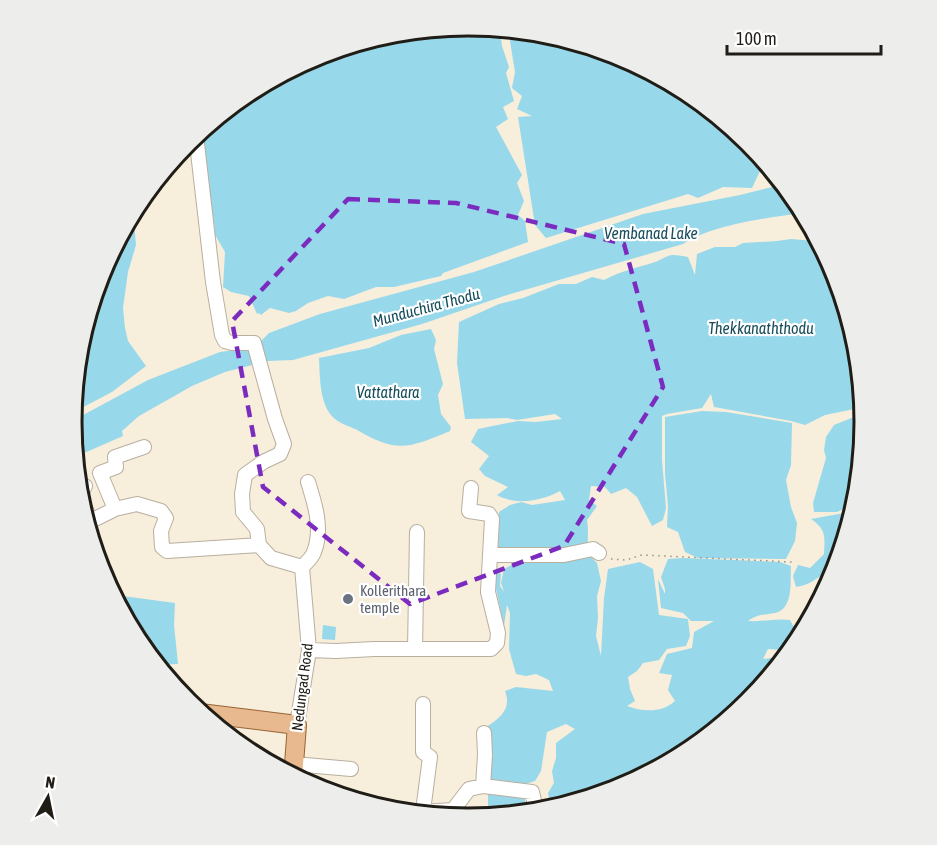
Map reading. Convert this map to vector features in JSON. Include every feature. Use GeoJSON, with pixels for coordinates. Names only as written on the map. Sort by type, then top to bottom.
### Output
{"type":"FeatureCollection","features":[{"type":"Feature","properties":{"kind":"main road"},"geometry":{"type":"LineString","coordinates":[[216,715],[297,725]]}},
{"type":"Feature","properties":{"kind":"main road","name":"Nedungad Road"},"geometry":{"type":"LineString","coordinates":[[294,767],[297,725]]}},
{"type":"Feature","properties":{"kind":"street"},"geometry":{"type":"LineString","coordinates":[[197,147],[213,282],[222,335],[225,341],[232,343],[254,343],[284,444],[280,454],[263,462],[245,475],[242,494],[243,512],[257,529],[259,545],[271,558],[302,567],[314,554],[318,513],[308,482]]}},
{"type":"Feature","properties":{"kind":"street"},"geometry":{"type":"LineString","coordinates":[[115,509],[100,473],[116,467],[115,457],[144,447]]}},
{"type":"Feature","properties":{"kind":"street"},"geometry":{"type":"LineString","coordinates":[[309,650],[491,649],[498,643],[498,633],[488,592],[492,519],[489,514],[469,512],[471,489]]}},
{"type":"Feature","properties":{"kind":"street"},"geometry":{"type":"LineString","coordinates":[[94,519],[115,509],[137,504],[161,511],[165,518],[161,531],[162,547],[167,551],[259,545]]}},
{"type":"Feature","properties":{"kind":"street"},"geometry":{"type":"LineString","coordinates":[[415,649],[417,532]]}},
{"type":"Feature","properties":{"kind":"street"},"geometry":{"type":"LineString","coordinates":[[491,555],[558,556],[593,549],[599,552]]}},
{"type":"Feature","properties":{"kind":"street","name":"Nedungad Road"},"geometry":{"type":"LineString","coordinates":[[297,725],[309,650],[302,567]]}},
{"type":"Feature","properties":{"kind":"street"},"geometry":{"type":"LineString","coordinates":[[423,704],[423,752],[430,757],[424,806]]}},
{"type":"Feature","properties":{"kind":"street"},"geometry":{"type":"LineString","coordinates":[[483,786],[484,733]]}},
{"type":"Feature","properties":{"kind":"street"},"geometry":{"type":"LineString","coordinates":[[300,770],[351,769]]}},
{"type":"Feature","properties":{"kind":"street"},"geometry":{"type":"LineString","coordinates":[[454,808],[469,789],[483,786],[532,792],[535,803]]}},
{"type":"Feature","properties":{"kind":"path"},"geometry":{"type":"LineString","coordinates":[[599,552],[614,560],[626,560],[642,555],[792,562]]}},
{"type":"Feature","properties":{"kind":"highlighted area"},"geometry":{"type":"Polygon","coordinates":[[[348,199],[456,203],[624,244],[663,387],[564,546],[410,604],[263,487],[232,321],[348,199]]]}},
{"type":"Feature","properties":{"kind":"water"},"geometry":{"type":"Polygon","coordinates":[[[443,37],[501,38],[509,67],[506,73],[514,101],[503,107],[508,119],[496,127],[522,175],[517,183],[524,201],[518,215],[525,221],[528,242],[443,273],[441,276],[394,287],[376,287],[344,299],[328,296],[289,313],[270,308],[261,315],[257,314],[249,296],[231,292],[223,287],[225,252],[214,233],[208,181],[200,145],[254,101],[298,76],[344,57],[393,43],[443,37]]]}},
{"type":"Feature","properties":{"kind":"water"},"geometry":{"type":"Polygon","coordinates":[[[510,38],[569,49],[616,65],[662,88],[704,116],[742,149],[761,171],[752,188],[723,187],[698,198],[688,194],[546,238],[535,225],[518,117],[532,116],[517,109],[522,96],[512,88],[515,72],[510,38]]]}},
{"type":"Feature","properties":{"kind":"water","name":"Vembanad Lake"},"geometry":{"type":"Polygon","coordinates":[[[774,186],[794,215],[725,227],[695,237],[683,244],[504,296],[422,324],[293,360],[268,361],[225,372],[192,386],[139,416],[122,431],[123,436],[83,453],[82,415],[148,380],[220,352],[250,348],[269,333],[320,314],[474,272],[643,214],[774,186]]]}},
{"type":"Feature","properties":{"kind":"water"},"geometry":{"type":"Polygon","coordinates":[[[135,228],[136,245],[128,272],[123,308],[128,341],[146,366],[112,392],[83,407],[85,372],[95,322],[111,275],[135,228]]]}},
{"type":"Feature","properties":{"kind":"water","name":"Thekkanaththodu"},"geometry":{"type":"Polygon","coordinates":[[[809,240],[826,275],[848,347],[854,409],[825,415],[805,425],[714,407],[711,394],[702,408],[662,416],[662,460],[666,508],[663,520],[652,526],[637,497],[626,488],[611,494],[605,487],[591,486],[589,500],[597,506],[587,520],[588,554],[597,563],[601,581],[597,596],[596,636],[601,656],[608,569],[640,562],[653,569],[659,615],[688,619],[690,636],[686,646],[667,649],[659,660],[643,663],[628,677],[635,701],[627,706],[652,710],[664,708],[675,701],[668,690],[672,675],[659,673],[667,654],[692,648],[694,632],[714,621],[691,621],[683,613],[661,608],[658,579],[665,594],[661,577],[668,559],[780,562],[791,566],[790,594],[785,606],[775,613],[758,616],[748,621],[790,620],[795,629],[781,650],[768,649],[763,659],[775,658],[742,696],[683,744],[639,769],[616,780],[550,801],[548,793],[554,783],[552,771],[556,758],[556,743],[575,729],[566,724],[547,732],[541,771],[535,781],[522,785],[493,784],[487,772],[486,727],[496,720],[506,708],[505,691],[516,687],[553,691],[549,680],[536,674],[526,676],[516,674],[509,649],[510,613],[507,605],[504,626],[492,570],[501,574],[500,586],[504,592],[501,583],[504,569],[519,561],[558,560],[498,554],[499,512],[510,505],[521,502],[532,505],[565,500],[560,491],[528,501],[512,500],[497,495],[508,487],[485,476],[479,469],[489,456],[471,442],[478,429],[518,421],[536,422],[562,419],[555,414],[517,420],[507,418],[465,419],[457,363],[459,322],[499,304],[523,298],[559,284],[576,284],[592,277],[604,280],[671,255],[688,257],[695,275],[697,254],[715,247],[735,247],[743,243],[809,240]]]}},
{"type":"Feature","properties":{"kind":"water","name":"Vattathara"},"geometry":{"type":"Polygon","coordinates":[[[431,329],[436,340],[434,349],[443,384],[438,395],[441,414],[451,427],[450,431],[404,446],[384,443],[335,419],[323,399],[319,358],[369,348],[401,335],[431,329]]]}},
{"type":"Feature","properties":{"kind":"water"},"geometry":{"type":"Polygon","coordinates":[[[702,411],[726,412],[792,423],[791,465],[786,480],[791,507],[797,523],[795,541],[786,559],[698,558],[685,552],[678,532],[667,527],[665,417],[702,411]]]}},
{"type":"Feature","properties":{"kind":"water"},"geometry":{"type":"Polygon","coordinates":[[[855,417],[852,473],[848,498],[846,508],[837,512],[814,512],[813,503],[826,458],[824,450],[826,437],[834,425],[855,417]]]}},
{"type":"Feature","properties":{"kind":"water"},"geometry":{"type":"Polygon","coordinates":[[[844,513],[824,574],[808,584],[796,587],[793,576],[798,565],[810,568],[824,554],[824,534],[811,519],[844,513]]]}},
{"type":"Feature","properties":{"kind":"water"},"geometry":{"type":"Polygon","coordinates":[[[124,596],[175,603],[174,625],[178,664],[167,664],[162,658],[124,596]]]}},
{"type":"Feature","properties":{"kind":"water"},"geometry":{"type":"Polygon","coordinates":[[[323,625],[336,627],[335,640],[322,639],[323,625]]]}},
{"type":"Feature","properties":{"kind":"water"},"geometry":{"type":"Polygon","coordinates":[[[488,791],[524,796],[526,805],[519,806],[488,808],[488,791]]]}},
{"type":"Feature","properties":{"kind":"place","name":"Kollerithara temple"},"geometry":{"type":"Point","coordinates":[348,599]}},
{"type":"Feature","properties":{"kind":"water label","name":"Munduchira Thodu"},"geometry":{"type":"Point","coordinates":[426,307]}}]}
